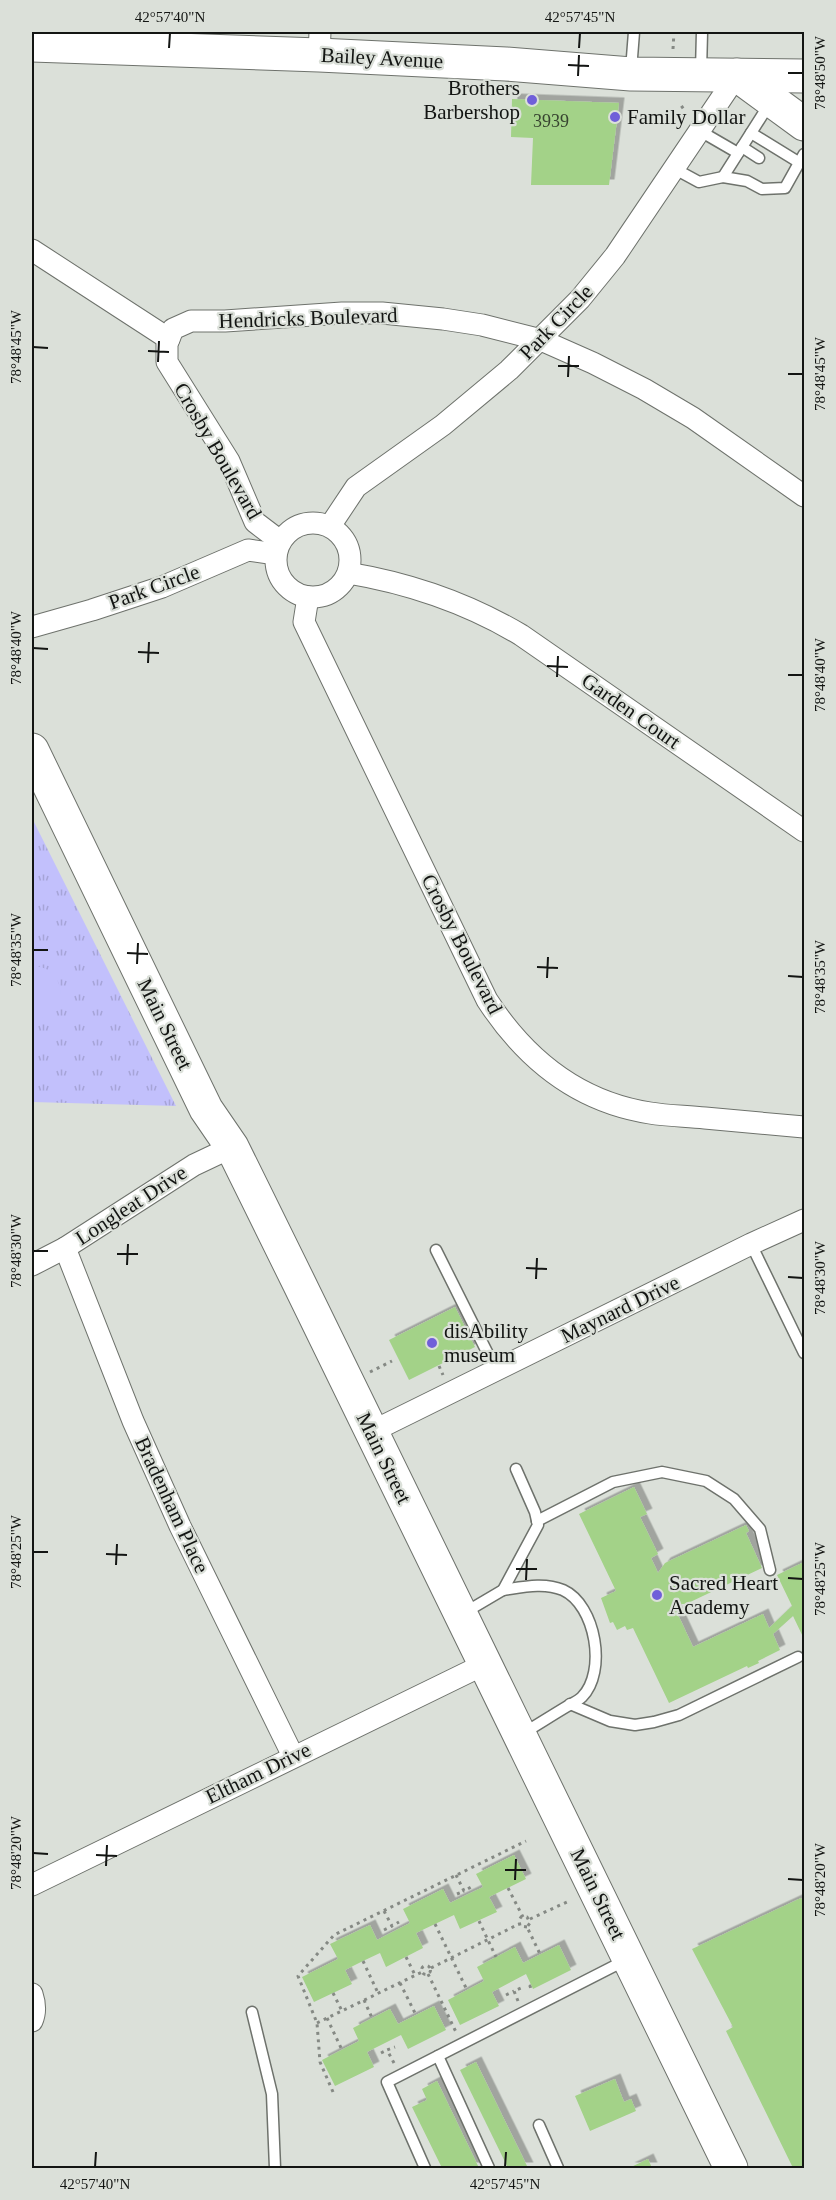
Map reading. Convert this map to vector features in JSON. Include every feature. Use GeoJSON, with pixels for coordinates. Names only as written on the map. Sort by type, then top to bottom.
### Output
{"type":"FeatureCollection","features":[{"type":"Feature","properties":{"kind":"main road","name":"Bailey Avenue"},"geometry":{"type":"LineString","coordinates":[[32,45],[320,43],[506,64],[631,74],[804,76]]}},
{"type":"Feature","properties":{"kind":"main road"},"geometry":{"type":"LineString","coordinates":[[737,75],[804,124]]}},
{"type":"Feature","properties":{"kind":"main road","name":"Main Street"},"geometry":{"type":"LineString","coordinates":[[32,750],[206,1109],[232,1147],[731,2169]]}},
{"type":"Feature","properties":{"kind":"street","name":"Park Circle"},"geometry":{"type":"LineString","coordinates":[[330,526],[356,487],[443,425],[509,370],[580,299],[615,256],[737,75]]}},
{"type":"Feature","properties":{"kind":"street"},"geometry":{"type":"LineString","coordinates":[[32,250],[169,339]]}},
{"type":"Feature","properties":{"kind":"street","name":"Hendricks Boulevard"},"geometry":{"type":"LineString","coordinates":[[169,339],[173,329],[191,321],[352,313],[443,318],[482,325],[541,340],[593,363],[664,400],[804,496]]}},
{"type":"Feature","properties":{"kind":"street","name":"Crosby Boulevard"},"geometry":{"type":"LineString","coordinates":[[169,339],[167,362],[229,461],[255,522],[278,547],[288,532],[297,525],[308,522],[330,526]]}},
{"type":"Feature","properties":{"kind":"street"},"geometry":{"type":"LineString","coordinates":[[278,547],[276,566],[279,577],[287,587],[297,594],[308,597],[328,594],[343,582],[350,563],[346,542],[330,526]]}},
{"type":"Feature","properties":{"kind":"street","name":"Park Circle"},"geometry":{"type":"LineString","coordinates":[[32,627],[162,587],[248,550],[278,547]]}},
{"type":"Feature","properties":{"kind":"street","name":"Garden Court"},"geometry":{"type":"LineString","coordinates":[[348,573],[382,579],[467,607],[499,622],[804,831]]}},
{"type":"Feature","properties":{"kind":"street","name":"Crosby Boulevard"},"geometry":{"type":"LineString","coordinates":[[308,597],[304,622],[487,1000],[524,1048],[565,1082],[592,1096],[621,1106],[650,1113],[804,1127]]}},
{"type":"Feature","properties":{"kind":"street","name":"Longleat Drive"},"geometry":{"type":"LineString","coordinates":[[32,1264],[65,1248],[194,1165],[232,1147]]}},
{"type":"Feature","properties":{"kind":"street","name":"Maynard Drive"},"geometry":{"type":"LineString","coordinates":[[371,1432],[804,1220]]}},
{"type":"Feature","properties":{"kind":"street","name":"Bradenham Place"},"geometry":{"type":"LineString","coordinates":[[65,1248],[132,1422],[180,1526],[293,1756]]}},
{"type":"Feature","properties":{"kind":"street","name":"Eltham Drive"},"geometry":{"type":"LineString","coordinates":[[32,1885],[484,1664]]}},
{"type":"Feature","properties":{"kind":"street"},"geometry":{"type":"LineString","coordinates":[[32,1994],[35,2002],[32,2021]]}},
{"type":"Feature","properties":{"kind":"lane"},"geometry":{"type":"LineString","coordinates":[[631,74],[634,32]]}},
{"type":"Feature","properties":{"kind":"lane"},"geometry":{"type":"LineString","coordinates":[[701,75],[702,32]]}},
{"type":"Feature","properties":{"kind":"lane"},"geometry":{"type":"LineString","coordinates":[[723,177],[772,100]]}},
{"type":"Feature","properties":{"kind":"lane"},"geometry":{"type":"LineString","coordinates":[[700,131],[759,159]]}},
{"type":"Feature","properties":{"kind":"lane"},"geometry":{"type":"LineString","coordinates":[[675,169],[699,182],[723,177],[747,181],[762,189],[786,188],[788,178],[802,158],[751,133]]}},
{"type":"Feature","properties":{"kind":"lane"},"geometry":{"type":"LineString","coordinates":[[751,1244],[804,1353]]}},
{"type":"Feature","properties":{"kind":"lane"},"geometry":{"type":"LineString","coordinates":[[436,1250],[496,1370]]}},
{"type":"Feature","properties":{"kind":"lane"},"geometry":{"type":"LineString","coordinates":[[503,1590],[538,1525],[516,1469]]}},
{"type":"Feature","properties":{"kind":"lane"},"geometry":{"type":"LineString","coordinates":[[537,1521],[613,1482],[662,1472],[705,1481],[734,1499],[760,1529],[770,1570]]}},
{"type":"Feature","properties":{"kind":"lane"},"geometry":{"type":"LineString","coordinates":[[460,1615],[503,1590],[546,1585],[564,1591],[574,1599],[589,1619],[595,1642],[592,1680],[582,1697],[520,1736]]}},
{"type":"Feature","properties":{"kind":"lane"},"geometry":{"type":"LineString","coordinates":[[570,1704],[610,1721],[635,1725],[654,1722],[679,1715],[798,1657]]}},
{"type":"Feature","properties":{"kind":"lane"},"geometry":{"type":"LineString","coordinates":[[425,2169],[387,2082],[629,1959]]}},
{"type":"Feature","properties":{"kind":"lane"},"geometry":{"type":"LineString","coordinates":[[252,2012],[272,2094],[274,2169]]}},
{"type":"Feature","properties":{"kind":"lane"},"geometry":{"type":"LineString","coordinates":[[438,2056],[489,2169]]}},
{"type":"Feature","properties":{"kind":"lane"},"geometry":{"type":"LineString","coordinates":[[539,2125],[558,2169]]}},
{"type":"Feature","properties":{"kind":"path"},"geometry":{"type":"LineString","coordinates":[[673,48],[674,32]]}},
{"type":"Feature","properties":{"kind":"path"},"geometry":{"type":"LineString","coordinates":[[732,120],[735,126]]}},
{"type":"Feature","properties":{"kind":"path"},"geometry":{"type":"LineString","coordinates":[[366,1374],[392,1361]]}},
{"type":"Feature","properties":{"kind":"path"},"geometry":{"type":"LineString","coordinates":[[438,1366],[445,1379]]}},
{"type":"Feature","properties":{"kind":"path"},"geometry":{"type":"LineString","coordinates":[[333,2092],[320,2062],[317,2023],[298,1976],[334,1935],[526,1841]]}},
{"type":"Feature","properties":{"kind":"path"},"geometry":{"type":"LineString","coordinates":[[456,1875],[464,1891]]}},
{"type":"Feature","properties":{"kind":"path"},"geometry":{"type":"LineString","coordinates":[[457,1894],[471,1887]]}},
{"type":"Feature","properties":{"kind":"path"},"geometry":{"type":"LineString","coordinates":[[508,1888],[523,1917]]}},
{"type":"Feature","properties":{"kind":"path"},"geometry":{"type":"LineString","coordinates":[[523,1917],[530,1919],[569,1901]]}},
{"type":"Feature","properties":{"kind":"path"},"geometry":{"type":"LineString","coordinates":[[384,1911],[392,1926]]}},
{"type":"Feature","properties":{"kind":"path"},"geometry":{"type":"LineString","coordinates":[[428,1974],[431,1968],[519,1924],[519,1920],[523,1917]]}},
{"type":"Feature","properties":{"kind":"path"},"geometry":{"type":"LineString","coordinates":[[527,1927],[530,1919]]}},
{"type":"Feature","properties":{"kind":"path"},"geometry":{"type":"LineString","coordinates":[[479,1921],[496,1957]]}},
{"type":"Feature","properties":{"kind":"path"},"geometry":{"type":"LineString","coordinates":[[384,1930],[399,1922]]}},
{"type":"Feature","properties":{"kind":"path"},"geometry":{"type":"LineString","coordinates":[[435,1924],[467,1990]]}},
{"type":"Feature","properties":{"kind":"path"},"geometry":{"type":"LineString","coordinates":[[519,1924],[523,1928],[527,1927]]}},
{"type":"Feature","properties":{"kind":"path"},"geometry":{"type":"LineString","coordinates":[[527,1927],[540,1954]]}},
{"type":"Feature","properties":{"kind":"path"},"geometry":{"type":"LineString","coordinates":[[406,1957],[415,1975]]}},
{"type":"Feature","properties":{"kind":"path"},"geometry":{"type":"LineString","coordinates":[[363,1961],[378,1993]]}},
{"type":"Feature","properties":{"kind":"path"},"geometry":{"type":"LineString","coordinates":[[422,1972],[424,1966],[431,1968]]}},
{"type":"Feature","properties":{"kind":"path"},"geometry":{"type":"LineString","coordinates":[[317,2023],[422,1972],[428,1974],[456,2033]]}},
{"type":"Feature","properties":{"kind":"path"},"geometry":{"type":"LineString","coordinates":[[400,1983],[416,2016]]}},
{"type":"Feature","properties":{"kind":"path"},"geometry":{"type":"LineString","coordinates":[[506,1995],[521,1988]]}},
{"type":"Feature","properties":{"kind":"path"},"geometry":{"type":"LineString","coordinates":[[514,1991],[519,2003]]}},
{"type":"Feature","properties":{"kind":"path"},"geometry":{"type":"LineString","coordinates":[[333,1993],[342,2011]]}},
{"type":"Feature","properties":{"kind":"path"},"geometry":{"type":"LineString","coordinates":[[363,2000],[372,2018]]}},
{"type":"Feature","properties":{"kind":"path"},"geometry":{"type":"LineString","coordinates":[[327,2018],[342,2050]]}},
{"type":"Feature","properties":{"kind":"path"},"geometry":{"type":"LineString","coordinates":[[381,2053],[395,2047]]}},
{"type":"Feature","properties":{"kind":"path"},"geometry":{"type":"LineString","coordinates":[[387,2050],[393,2063]]}},
{"type":"Feature","properties":{"kind":"green space"},"geometry":{"type":"Polygon","coordinates":[[[32,818],[176,1106],[32,1102],[32,818]]]}},
{"type":"Feature","properties":{"kind":"green space"},"geometry":{"type":"Polygon","coordinates":[[[32,966],[44,968],[53,974],[60,991],[59,1001],[54,1009],[45,1016],[32,1020],[32,966]]]}},
{"type":"Feature","properties":{"kind":"building"},"geometry":{"type":"Polygon","coordinates":[[[512,99],[619,103],[609,185],[531,185],[533,138],[511,137],[512,99]]]}},
{"type":"Feature","properties":{"kind":"building","name":"disAbility museum"},"geometry":{"type":"Polygon","coordinates":[[[455,1307],[475,1347],[409,1380],[389,1340],[455,1307]]]}},
{"type":"Feature","properties":{"kind":"building","name":"Sacred Heart Academy"},"geometry":{"type":"Polygon","coordinates":[[[634,1487],[647,1514],[640,1517],[658,1554],[651,1558],[658,1573],[665,1563],[746,1525],[749,1531],[746,1533],[762,1568],[686,1604],[673,1604],[693,1647],[763,1614],[769,1628],[792,1606],[777,1575],[804,1562],[804,1639],[793,1616],[773,1634],[780,1650],[758,1661],[759,1663],[748,1668],[747,1666],[669,1703],[633,1628],[627,1630],[625,1626],[617,1630],[613,1622],[610,1623],[601,1598],[616,1591],[579,1514],[634,1487]]]}},
{"type":"Feature","properties":{"kind":"building"},"geometry":{"type":"Polygon","coordinates":[[[514,1855],[526,1879],[489,1897],[497,1912],[460,1929],[454,1915],[416,1933],[423,1948],[386,1967],[380,1953],[363,1961],[345,1970],[352,1984],[314,2002],[302,1977],[338,1959],[330,1944],[370,1925],[377,1940],[410,1923],[403,1909],[443,1889],[450,1903],[483,1887],[476,1874],[514,1855]]]}},
{"type":"Feature","properties":{"kind":"building"},"geometry":{"type":"Polygon","coordinates":[[[801,1898],[804,1904],[804,2168],[793,2168],[726,2031],[733,2027],[692,1949],[801,1898]]]}},
{"type":"Feature","properties":{"kind":"building"},"geometry":{"type":"Polygon","coordinates":[[[559,1945],[571,1970],[533,1989],[526,1974],[492,1992],[499,2006],[460,2025],[448,2000],[484,1981],[477,1967],[515,1947],[523,1963],[559,1945]]]}},
{"type":"Feature","properties":{"kind":"building"},"geometry":{"type":"Polygon","coordinates":[[[434,2006],[446,2030],[408,2049],[401,2035],[367,2052],[374,2067],[335,2086],[322,2060],[359,2041],[353,2028],[390,2009],[398,2024],[434,2006]]]}},
{"type":"Feature","properties":{"kind":"building"},"geometry":{"type":"Polygon","coordinates":[[[476,2062],[528,2168],[508,2168],[460,2070],[476,2062]]]}},
{"type":"Feature","properties":{"kind":"building"},"geometry":{"type":"Polygon","coordinates":[[[615,2079],[624,2102],[631,2099],[636,2111],[590,2131],[575,2096],[615,2079]]]}},
{"type":"Feature","properties":{"kind":"building"},"geometry":{"type":"Polygon","coordinates":[[[437,2081],[479,2168],[442,2168],[412,2107],[427,2100],[422,2089],[437,2081]]]}},
{"type":"Feature","properties":{"kind":"building"},"geometry":{"type":"Polygon","coordinates":[[[648,2159],[652,2168],[629,2168],[648,2159]]]}},
{"type":"Feature","properties":{"kind":"place","name":"Brothers Barbershop"},"geometry":{"type":"Point","coordinates":[532,100]}},
{"type":"Feature","properties":{"kind":"place","name":"Family Dollar"},"geometry":{"type":"Point","coordinates":[615,117]}},
{"type":"Feature","properties":{"kind":"place","name":"disAbility museum"},"geometry":{"type":"Point","coordinates":[432,1343]}},
{"type":"Feature","properties":{"kind":"place","name":"Sacred Heart Academy"},"geometry":{"type":"Point","coordinates":[657,1595]}}]}
